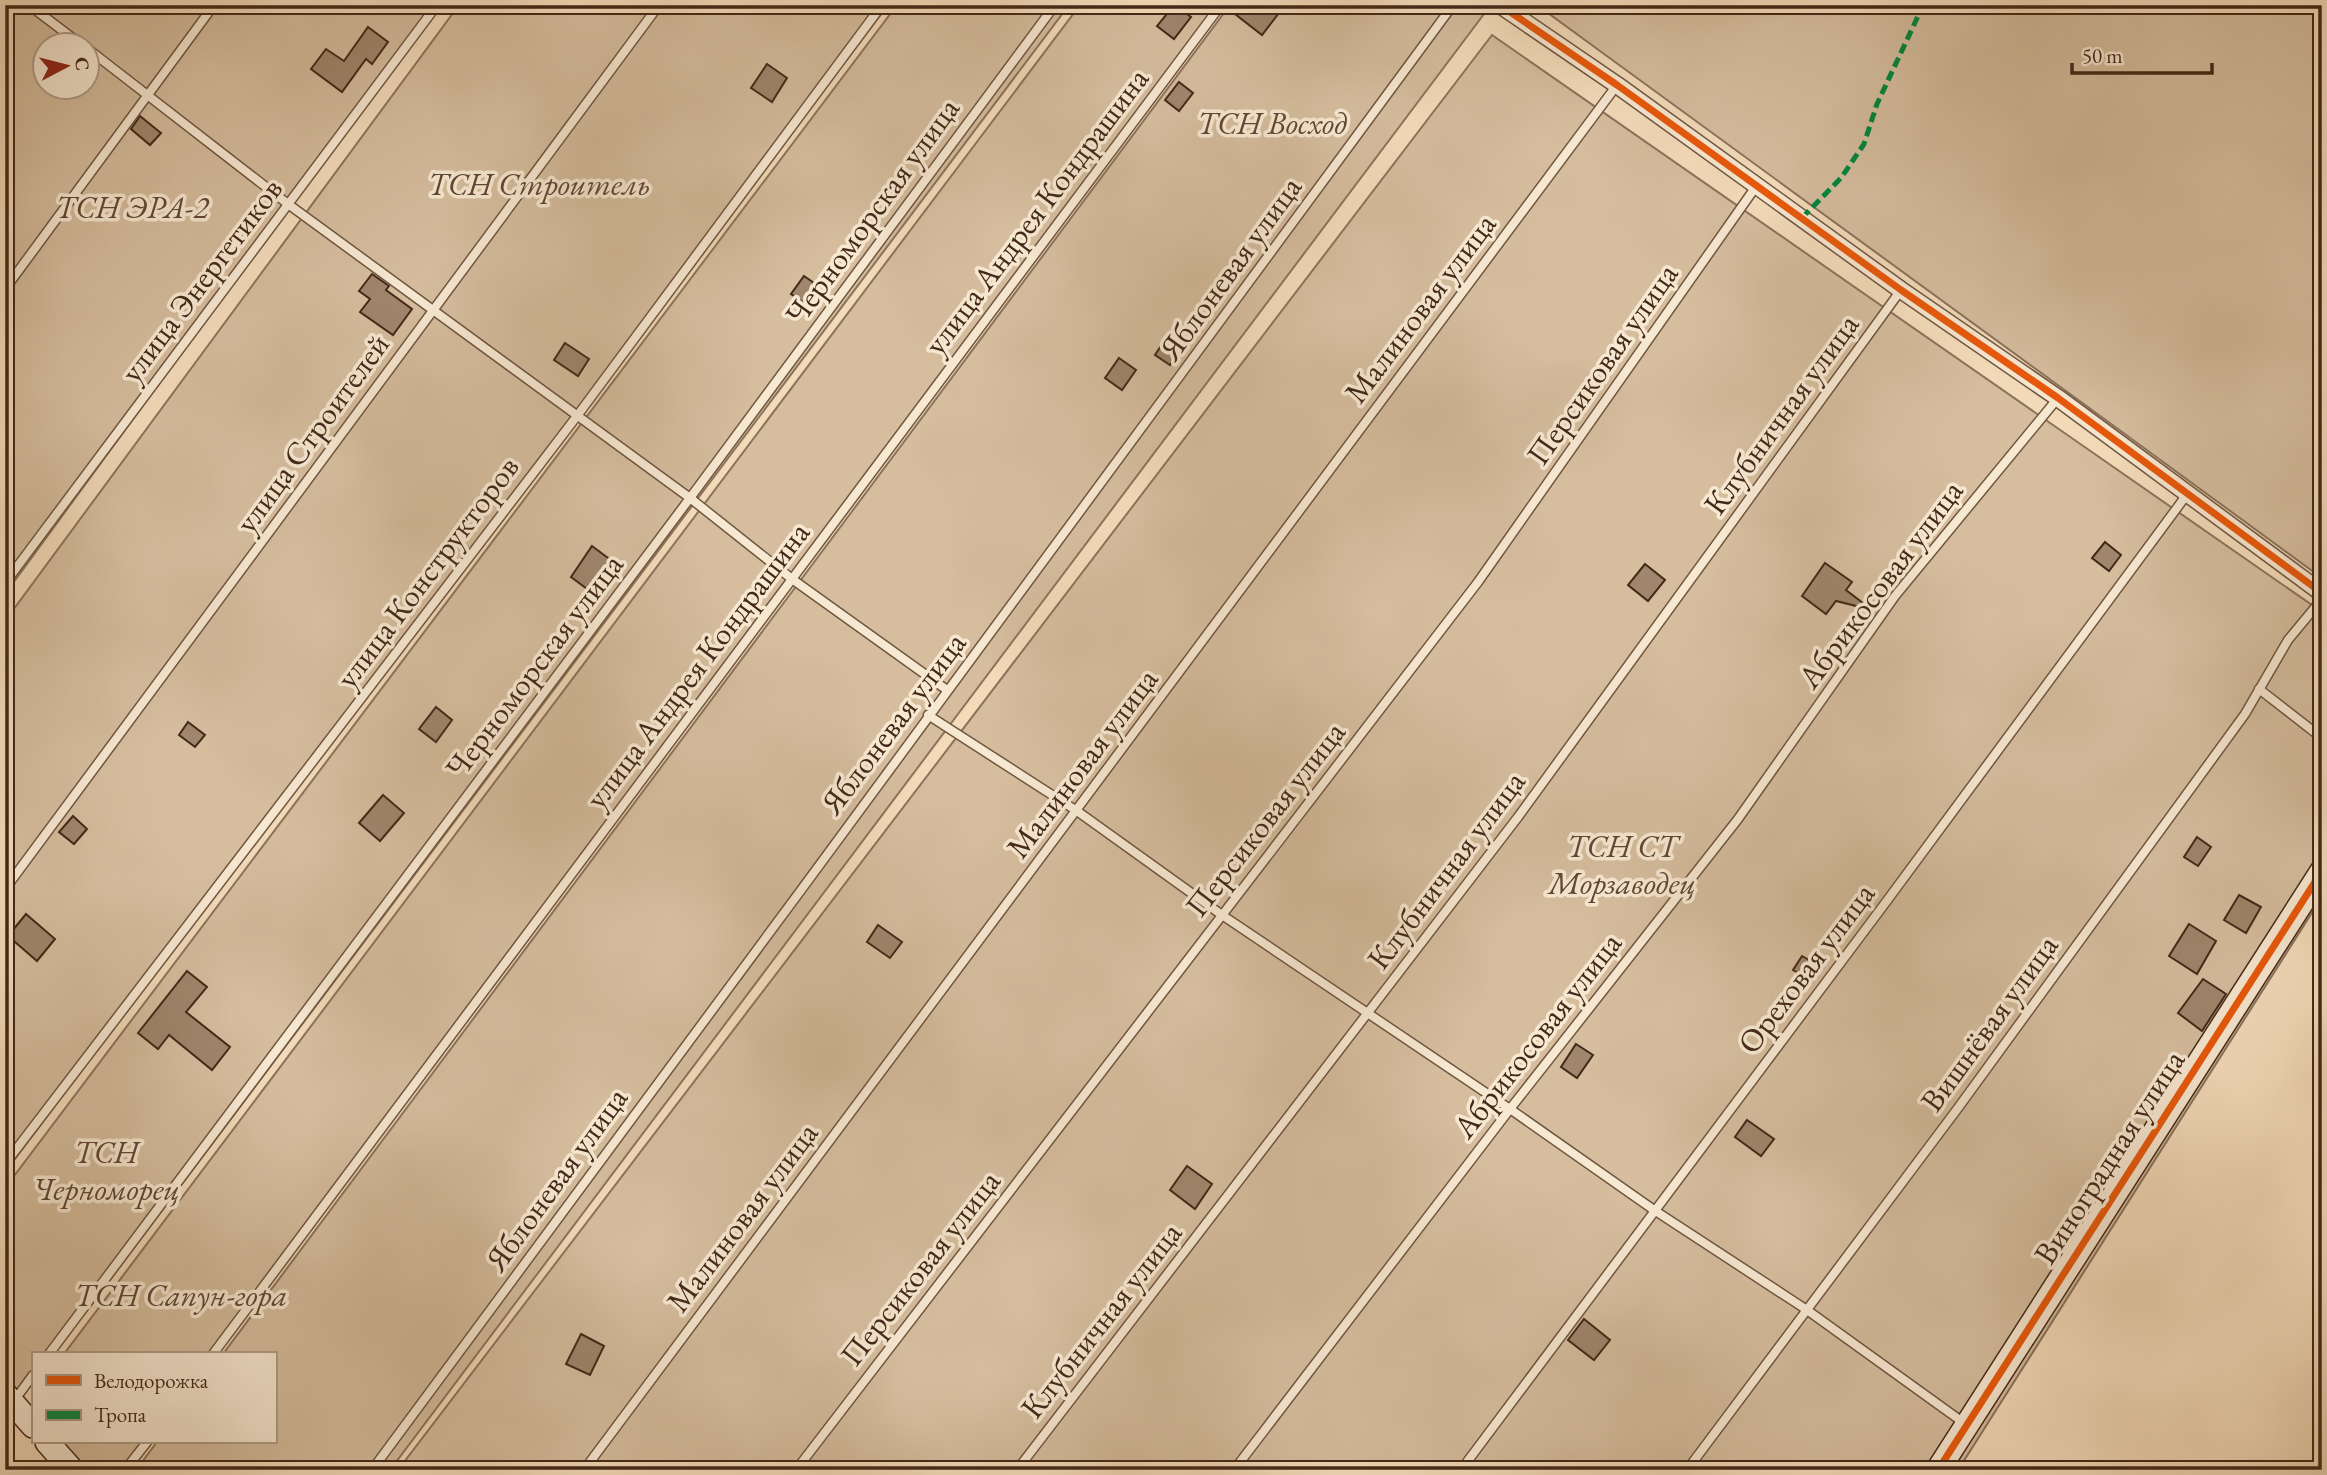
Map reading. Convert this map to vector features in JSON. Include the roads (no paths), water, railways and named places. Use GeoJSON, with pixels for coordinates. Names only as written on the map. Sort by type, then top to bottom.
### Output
{"type":"FeatureCollection","features":[{"type":"Feature","properties":{"kind":"street"},"geometry":{"type":"LineString","coordinates":[[1500,5],[1617,85],[1901,290],[2058,398],[2322,593]]}},
{"type":"Feature","properties":{"kind":"street","name":"Виноградная улица"},"geometry":{"type":"LineString","coordinates":[[1938,1470],[2322,871]]}},
{"type":"Feature","properties":{"kind":"street"},"geometry":{"type":"LineString","coordinates":[[9,1399],[32,1425]]}},
{"type":"Feature","properties":{"kind":"street"},"geometry":{"type":"LineString","coordinates":[[49,1444],[72,1470]]}},
{"type":"Feature","properties":{"kind":"lane"},"geometry":{"type":"LineString","coordinates":[[29,5],[65,32]]}},
{"type":"Feature","properties":{"kind":"lane"},"geometry":{"type":"LineString","coordinates":[[5,289],[214,5]]}},
{"type":"Feature","properties":{"kind":"lane","name":"улица Энергетиков"},"geometry":{"type":"LineString","coordinates":[[5,583],[437,5]]}},
{"type":"Feature","properties":{"kind":"lane","name":"улица Строителей"},"geometry":{"type":"LineString","coordinates":[[5,889],[659,5]]}},
{"type":"Feature","properties":{"kind":"lane","name":"улица Конструкторов"},"geometry":{"type":"LineString","coordinates":[[5,1164],[577,416],[882,5]]}},
{"type":"Feature","properties":{"kind":"lane","name":"Черноморская улица"},"geometry":{"type":"LineString","coordinates":[[50,1352],[690,498],[1055,5]]}},
{"type":"Feature","properties":{"kind":"lane","name":"улица Андрея Кондрашина"},"geometry":{"type":"LineString","coordinates":[[214,1352],[1221,5]]}},
{"type":"Feature","properties":{"kind":"lane","name":"Яблоневая улица"},"geometry":{"type":"LineString","coordinates":[[372,1470],[1453,5]]}},
{"type":"Feature","properties":{"kind":"lane"},"geometry":{"type":"LineString","coordinates":[[102,60],[288,204],[690,498],[792,579],[947,690]]}},
{"type":"Feature","properties":{"kind":"lane","name":"Малиновая улица"},"geometry":{"type":"LineString","coordinates":[[584,1470],[1617,85]]}},
{"type":"Feature","properties":{"kind":"lane","name":"Персиковая улица"},"geometry":{"type":"LineString","coordinates":[[796,1470],[1478,582],[1757,185]]}},
{"type":"Feature","properties":{"kind":"lane","name":"Клубничная улица"},"geometry":{"type":"LineString","coordinates":[[1017,1470],[1518,817],[1901,290]]}},
{"type":"Feature","properties":{"kind":"lane","name":"Абрикосовая улица"},"geometry":{"type":"LineString","coordinates":[[1234,1470],[1510,1110],[1738,819],[1895,597],[2058,398]]}},
{"type":"Feature","properties":{"kind":"lane","name":"Ореховая улица"},"geometry":{"type":"LineString","coordinates":[[1461,1470],[1903,880],[2188,493]]}},
{"type":"Feature","properties":{"kind":"lane","name":"Вишнёвая улица"},"geometry":{"type":"LineString","coordinates":[[1687,1470],[2245,714],[2288,640],[2322,599]]}},
{"type":"Feature","properties":{"kind":"lane"},"geometry":{"type":"LineString","coordinates":[[2259,690],[2322,738]]}},
{"type":"Feature","properties":{"kind":"lane"},"geometry":{"type":"LineString","coordinates":[[928,715],[1077,811],[1222,915],[1654,1210],[1807,1310],[1966,1425]]}},
{"type":"Feature","properties":{"kind":"lane"},"geometry":{"type":"LineString","coordinates":[[9,1399],[32,1376]]}},
{"type":"Feature","properties":{"kind":"lane"},"geometry":{"type":"LineString","coordinates":[[125,1470],[145,1444]]}},
{"type":"Feature","properties":{"kind":"park label","name":"ТСН Восход"},"geometry":{"type":"Point","coordinates":[1272,123]}},
{"type":"Feature","properties":{"kind":"park label","name":"ТСН Строитель"},"geometry":{"type":"Point","coordinates":[539,184]}},
{"type":"Feature","properties":{"kind":"park label","name":"ТСН ЭРА-2"},"geometry":{"type":"Point","coordinates":[132,207]}},
{"type":"Feature","properties":{"kind":"park label","name":"ТСН СТ Морзаводец"},"geometry":{"type":"Point","coordinates":[1622,864]}},
{"type":"Feature","properties":{"kind":"park label","name":"ТСН Черноморец"},"geometry":{"type":"Point","coordinates":[106,1170]}},
{"type":"Feature","properties":{"kind":"park label","name":"ТСН Сапун-гора"},"geometry":{"type":"Point","coordinates":[181,1295]}}]}
